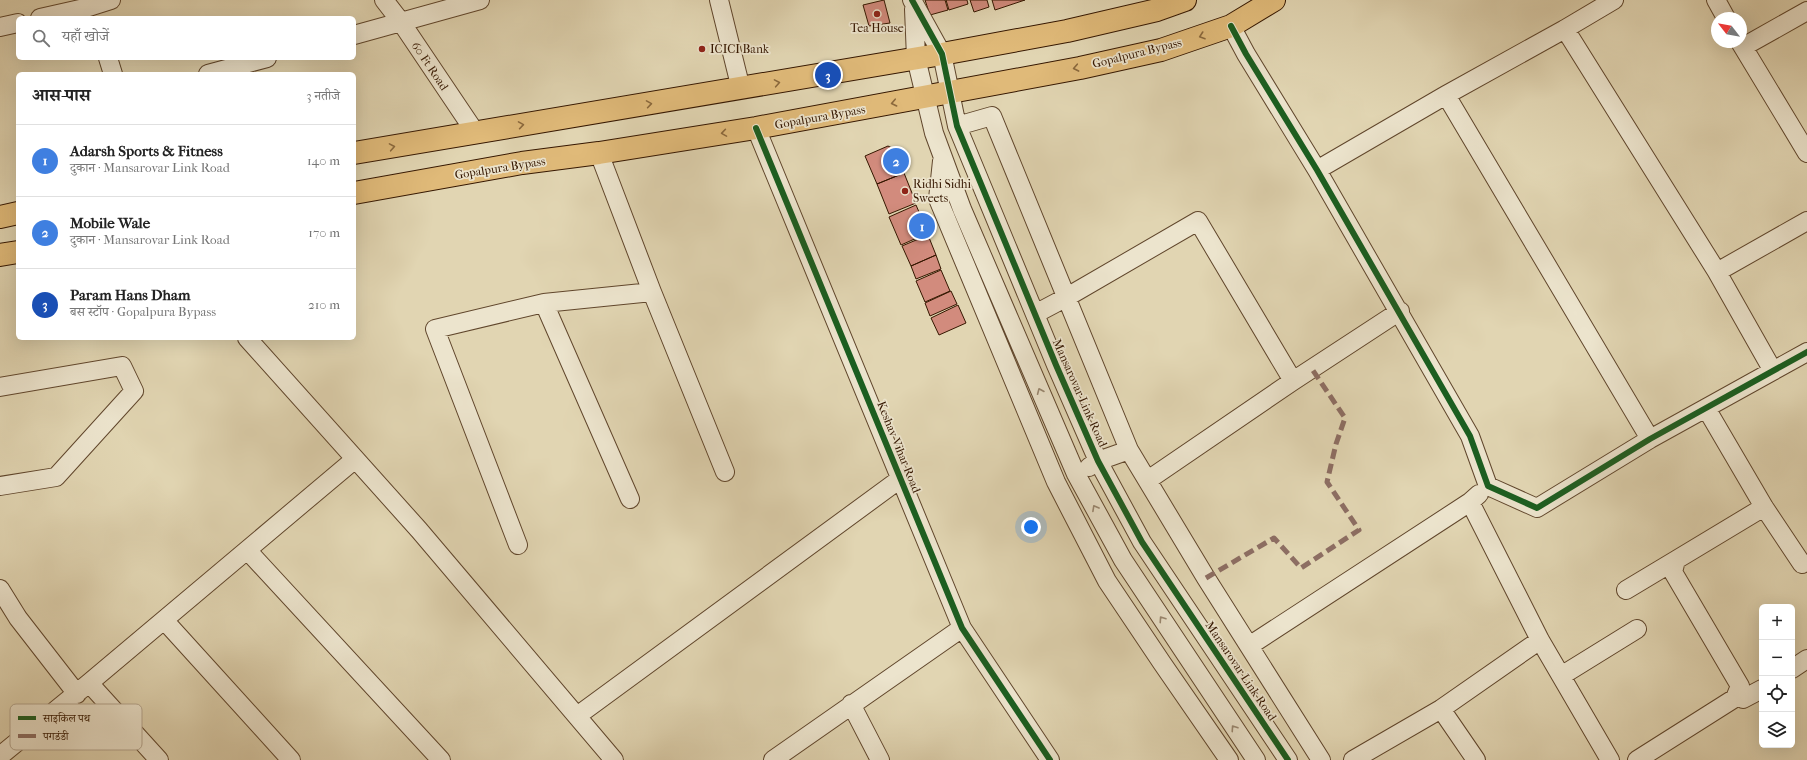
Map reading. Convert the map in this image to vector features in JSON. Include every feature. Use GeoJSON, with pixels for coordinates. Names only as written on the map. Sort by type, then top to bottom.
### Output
{"type":"FeatureCollection","features":[{"type":"Feature","properties":{"kind":"main road"},"geometry":{"type":"LineString","coordinates":[[356,153],[942,54],[1067,31],[1157,10],[1186,0]]}},
{"type":"Feature","properties":{"kind":"main road","name":"Gopalpura Bypass"},"geometry":{"type":"LineString","coordinates":[[356,193],[522,163],[599,153],[756,128],[1080,68],[1161,50],[1231,26],[1274,0]]}},
{"type":"Feature","properties":{"kind":"main road"},"geometry":{"type":"LineString","coordinates":[[0,217],[16,213]]}},
{"type":"Feature","properties":{"kind":"main road"},"geometry":{"type":"LineString","coordinates":[[0,255],[16,252]]}},
{"type":"Feature","properties":{"kind":"street"},"geometry":{"type":"LineString","coordinates":[[50,16],[90,8],[112,0]]}},
{"type":"Feature","properties":{"kind":"street","name":"60 Ft Road"},"geometry":{"type":"LineString","coordinates":[[384,0],[401,22],[475,132]]}},
{"type":"Feature","properties":{"kind":"street"},"geometry":{"type":"LineString","coordinates":[[356,33],[480,0]]}},
{"type":"Feature","properties":{"kind":"street"},"geometry":{"type":"LineString","coordinates":[[719,0],[741,89]]}},
{"type":"Feature","properties":{"kind":"street"},"geometry":{"type":"LineString","coordinates":[[1317,170],[1614,0]]}},
{"type":"Feature","properties":{"kind":"street"},"geometry":{"type":"LineString","coordinates":[[1716,0],[1723,12]]}},
{"type":"Feature","properties":{"kind":"street","name":"Mansarovar Link Road"},"geometry":{"type":"LineString","coordinates":[[913,2],[942,54],[957,126],[1034,314],[1098,461],[1142,542],[1288,760]]}},
{"type":"Feature","properties":{"kind":"street","name":"Mansarovar Link Road"},"geometry":{"type":"LineString","coordinates":[[913,2],[916,58],[934,133],[962,209],[1076,474],[1123,560],[1256,760]]}},
{"type":"Feature","properties":{"kind":"street"},"geometry":{"type":"LineString","coordinates":[[1747,42],[1807,12]]}},
{"type":"Feature","properties":{"kind":"street"},"geometry":{"type":"LineString","coordinates":[[0,26],[16,23]]}},
{"type":"Feature","properties":{"kind":"street"},"geometry":{"type":"LineString","coordinates":[[1231,26],[1246,54],[1317,170],[1400,312],[1470,436],[1488,486],[1537,508],[1650,439],[1807,352]]}},
{"type":"Feature","properties":{"kind":"street"},"geometry":{"type":"LineString","coordinates":[[1565,29],[1717,272],[1773,372]]}},
{"type":"Feature","properties":{"kind":"street"},"geometry":{"type":"LineString","coordinates":[[1744,48],[1807,153]]}},
{"type":"Feature","properties":{"kind":"street"},"geometry":{"type":"LineString","coordinates":[[109,60],[112,72]]}},
{"type":"Feature","properties":{"kind":"street"},"geometry":{"type":"LineString","coordinates":[[215,72],[260,60]]}},
{"type":"Feature","properties":{"kind":"street"},"geometry":{"type":"LineString","coordinates":[[1446,95],[1650,439]]}},
{"type":"Feature","properties":{"kind":"street"},"geometry":{"type":"LineString","coordinates":[[957,126],[992,116],[1129,450],[1321,760]]}},
{"type":"Feature","properties":{"kind":"street","name":"Keshav Vihar Road"},"geometry":{"type":"LineString","coordinates":[[756,128],[962,628],[1050,760]]}},
{"type":"Feature","properties":{"kind":"street"},"geometry":{"type":"LineString","coordinates":[[599,153],[652,292],[725,472]]}},
{"type":"Feature","properties":{"kind":"street"},"geometry":{"type":"LineString","coordinates":[[942,156],[938,199],[1056,482],[1107,581],[1229,760]]}},
{"type":"Feature","properties":{"kind":"street"},"geometry":{"type":"LineString","coordinates":[[1034,314],[1067,297],[1198,221],[1293,381]]}},
{"type":"Feature","properties":{"kind":"street"},"geometry":{"type":"LineString","coordinates":[[1717,272],[1807,221]]}},
{"type":"Feature","properties":{"kind":"street"},"geometry":{"type":"LineString","coordinates":[[518,545],[435,329],[544,303],[652,292]]}},
{"type":"Feature","properties":{"kind":"street"},"geometry":{"type":"LineString","coordinates":[[544,303],[630,499]]}},
{"type":"Feature","properties":{"kind":"street"},"geometry":{"type":"LineString","coordinates":[[1148,480],[1293,381],[1400,312]]}},
{"type":"Feature","properties":{"kind":"street"},"geometry":{"type":"LineString","coordinates":[[248,340],[322,422],[354,460],[419,530],[614,760]]}},
{"type":"Feature","properties":{"kind":"street"},"geometry":{"type":"LineString","coordinates":[[0,387],[122,366],[134,391],[56,477],[0,486]]}},
{"type":"Feature","properties":{"kind":"street"},"geometry":{"type":"LineString","coordinates":[[1706,408],[1764,506],[1802,564]]}},
{"type":"Feature","properties":{"kind":"street"},"geometry":{"type":"LineString","coordinates":[[1056,482],[1076,474],[1098,461],[1129,450]]}},
{"type":"Feature","properties":{"kind":"street"},"geometry":{"type":"LineString","coordinates":[[63,704],[354,460]]}},
{"type":"Feature","properties":{"kind":"street"},"geometry":{"type":"LineString","coordinates":[[577,716],[900,479]]}},
{"type":"Feature","properties":{"kind":"street"},"geometry":{"type":"LineString","coordinates":[[1249,646],[1470,502],[1488,486]]}},
{"type":"Feature","properties":{"kind":"street"},"geometry":{"type":"LineString","coordinates":[[1470,502],[1540,640],[1610,760]]}},
{"type":"Feature","properties":{"kind":"street"},"geometry":{"type":"LineString","coordinates":[[1626,590],[1764,506]]}},
{"type":"Feature","properties":{"kind":"street"},"geometry":{"type":"LineString","coordinates":[[247,550],[441,760]]}},
{"type":"Feature","properties":{"kind":"street"},"geometry":{"type":"LineString","coordinates":[[1637,760],[1735,698],[1740,686],[1674,572],[1676,560]]}},
{"type":"Feature","properties":{"kind":"street"},"geometry":{"type":"LineString","coordinates":[[0,589],[18,618],[100,704]]}},
{"type":"Feature","properties":{"kind":"street"},"geometry":{"type":"LineString","coordinates":[[164,620],[291,760]]}},
{"type":"Feature","properties":{"kind":"street"},"geometry":{"type":"LineString","coordinates":[[773,760],[851,704],[962,628]]}},
{"type":"Feature","properties":{"kind":"street"},"geometry":{"type":"LineString","coordinates":[[1561,676],[1637,630]]}},
{"type":"Feature","properties":{"kind":"street"},"geometry":{"type":"LineString","coordinates":[[1353,760],[1441,709],[1540,640]]}},
{"type":"Feature","properties":{"kind":"street"},"geometry":{"type":"LineString","coordinates":[[1795,667],[1807,659]]}},
{"type":"Feature","properties":{"kind":"street"},"geometry":{"type":"LineString","coordinates":[[1743,698],[1759,690]]}},
{"type":"Feature","properties":{"kind":"street"},"geometry":{"type":"LineString","coordinates":[[851,704],[880,760]]}},
{"type":"Feature","properties":{"kind":"street"},"geometry":{"type":"LineString","coordinates":[[1441,709],[1476,760]]}},
{"type":"Feature","properties":{"kind":"street"},"geometry":{"type":"LineString","coordinates":[[142,744],[159,760]]}},
{"type":"Feature","properties":{"kind":"street"},"geometry":{"type":"LineString","coordinates":[[0,756],[10,748]]}},
{"type":"Feature","properties":{"kind":"building","name":"Tea House"},"geometry":{"type":"Polygon","coordinates":[[[884,0],[890,23],[869,26],[863,5],[884,0]]]}},
{"type":"Feature","properties":{"kind":"building"},"geometry":{"type":"Polygon","coordinates":[[[925,0],[945,0],[948,10],[930,15],[925,0]]]}},
{"type":"Feature","properties":{"kind":"building"},"geometry":{"type":"Polygon","coordinates":[[[946,0],[967,0],[968,4],[949,10],[946,0]]]}},
{"type":"Feature","properties":{"kind":"building"},"geometry":{"type":"Polygon","coordinates":[[[970,0],[987,0],[989,7],[974,12],[970,0]]]}},
{"type":"Feature","properties":{"kind":"building"},"geometry":{"type":"Polygon","coordinates":[[[992,0],[1025,0],[995,10],[992,0]]]}},
{"type":"Feature","properties":{"kind":"building"},"geometry":{"type":"Polygon","coordinates":[[[888,146],[894,149],[904,173],[877,184],[865,156],[888,146]]]}},
{"type":"Feature","properties":{"kind":"building"},"geometry":{"type":"Polygon","coordinates":[[[904,173],[916,203],[889,214],[877,184],[904,173]]]}},
{"type":"Feature","properties":{"kind":"building"},"geometry":{"type":"Polygon","coordinates":[[[916,205],[928,233],[901,245],[889,217],[916,205]]]}},
{"type":"Feature","properties":{"kind":"building"},"geometry":{"type":"Polygon","coordinates":[[[928,235],[936,255],[911,266],[902,246],[928,235]]]}},
{"type":"Feature","properties":{"kind":"building"},"geometry":{"type":"Polygon","coordinates":[[[936,255],[941,269],[916,279],[911,266],[936,255]]]}},
{"type":"Feature","properties":{"kind":"building"},"geometry":{"type":"Polygon","coordinates":[[[941,270],[950,291],[925,302],[916,281],[941,270]]]}},
{"type":"Feature","properties":{"kind":"building"},"geometry":{"type":"Polygon","coordinates":[[[951,291],[957,304],[930,316],[925,303],[951,291]]]}},
{"type":"Feature","properties":{"kind":"building"},"geometry":{"type":"Polygon","coordinates":[[[958,305],[966,323],[939,335],[931,318],[958,305]]]}},
{"type":"Feature","properties":{"kind":"marked path"},"geometry":{"type":"LineString","coordinates":[[1206,578],[1274,538],[1301,568],[1359,530],[1327,482],[1336,444],[1345,418],[1312,369]]}},
{"type":"Feature","properties":{"kind":"cycle path"},"geometry":{"type":"LineString","coordinates":[[912,0],[942,54],[957,126],[1056,365],[1098,461],[1142,542],[1288,760]]}},
{"type":"Feature","properties":{"kind":"cycle path"},"geometry":{"type":"LineString","coordinates":[[1231,26],[1246,54],[1317,170],[1470,436],[1488,486],[1537,508],[1650,439],[1807,352]]}},
{"type":"Feature","properties":{"kind":"cycle path"},"geometry":{"type":"LineString","coordinates":[[756,128],[962,628],[1050,760]]}},
{"type":"Feature","properties":{"kind":"place","name":"Tea House"},"geometry":{"type":"Point","coordinates":[877,14]}},
{"type":"Feature","properties":{"kind":"place","name":"ICICI Bank"},"geometry":{"type":"Point","coordinates":[702,49]}},
{"type":"Feature","properties":{"kind":"place","name":"Param Hans Dham"},"geometry":{"type":"Point","coordinates":[828,75]}},
{"type":"Feature","properties":{"kind":"place","name":"Mobile Wale"},"geometry":{"type":"Point","coordinates":[896,161]}},
{"type":"Feature","properties":{"kind":"place","name":"Ridhi Sidhi Sweets"},"geometry":{"type":"Point","coordinates":[905,191]}},
{"type":"Feature","properties":{"kind":"place","name":"Adarsh Sports & Fitness"},"geometry":{"type":"Point","coordinates":[922,226]}}]}
